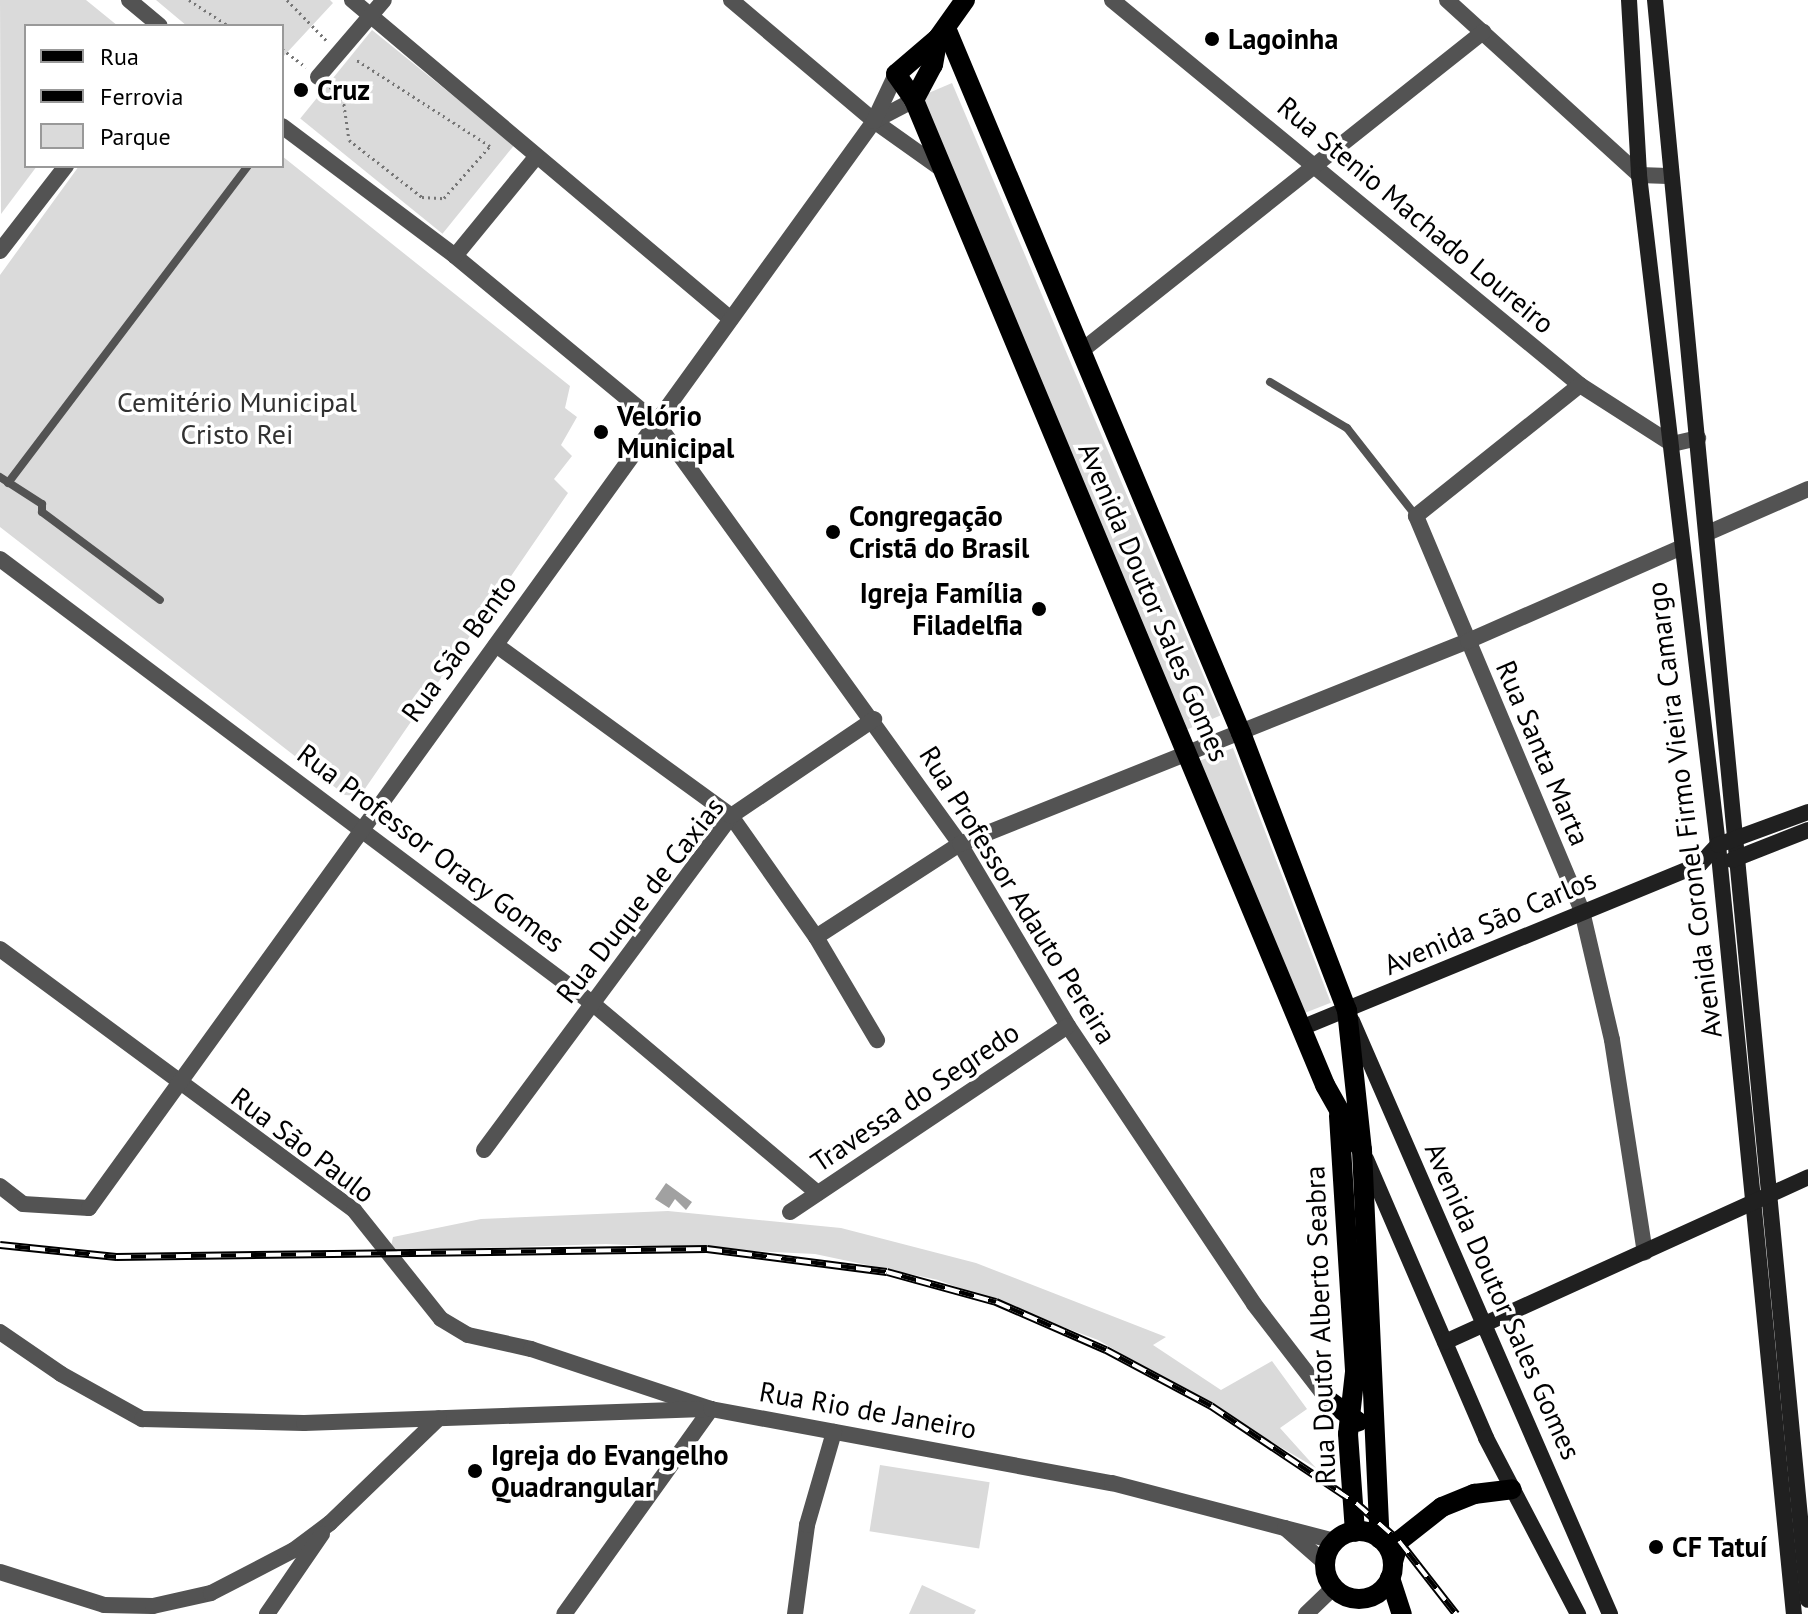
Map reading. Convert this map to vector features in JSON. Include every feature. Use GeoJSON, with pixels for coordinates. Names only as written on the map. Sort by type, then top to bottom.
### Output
{"type":"FeatureCollection","features":[{"type":"Feature","properties":{"kind":"main road","name":"Rua São Bento"},"geometry":{"type":"LineString","coordinates":[[896,74],[942,33],[965,0]]}},
{"type":"Feature","properties":{"kind":"main road","name":"Avenida Coronel Firmo Vieira Camargo"},"geometry":{"type":"LineString","coordinates":[[1629,0],[1639,175],[1672,444],[1680,548],[1718,845],[1753,1206],[1808,1600]]}},
{"type":"Feature","properties":{"kind":"main road","name":"Avenida Coronel Firmo Vieira Camargo"},"geometry":{"type":"LineString","coordinates":[[1655,0],[1668,176],[1710,532],[1771,1197],[1798,1529],[1794,1614]]}},
{"type":"Feature","properties":{"kind":"main road","name":"Rua São Bento"},"geometry":{"type":"LineString","coordinates":[[914,100],[933,65],[942,33]]}},
{"type":"Feature","properties":{"kind":"main road","name":"Avenida Doutor Sales Gomes"},"geometry":{"type":"LineString","coordinates":[[942,33],[1241,733],[1347,1010],[1481,1326],[1610,1614]]}},
{"type":"Feature","properties":{"kind":"main road","name":"Avenida Doutor Sales Gomes"},"geometry":{"type":"LineString","coordinates":[[896,74],[914,100],[1339,1116],[1362,1150],[1512,1489],[1578,1614]]}},
{"type":"Feature","properties":{"kind":"main road"},"geometry":{"type":"LineString","coordinates":[[1700,864],[1718,845],[1808,812]]}},
{"type":"Feature","properties":{"kind":"main road"},"geometry":{"type":"LineString","coordinates":[[1700,864],[1720,866],[1808,830]]}},
{"type":"Feature","properties":{"kind":"main road","name":"Avenida São Carlos"},"geometry":{"type":"LineString","coordinates":[[1301,1028],[1700,864]]}},
{"type":"Feature","properties":{"kind":"main road","name":"Avenida Doutor Sales Gomes"},"geometry":{"type":"LineString","coordinates":[[1347,1010],[1362,1150]]}},
{"type":"Feature","properties":{"kind":"main road","name":"Rua Doutor Alberto Seabra"},"geometry":{"type":"LineString","coordinates":[[1339,1116],[1355,1372],[1350,1416],[1355,1532]]}},
{"type":"Feature","properties":{"kind":"main road","name":"Rua Doutor Alberto Seabra"},"geometry":{"type":"LineString","coordinates":[[1362,1150],[1373,1471],[1380,1539]]}},
{"type":"Feature","properties":{"kind":"main road"},"geometry":{"type":"LineString","coordinates":[[1445,1342],[1753,1206],[1808,1177]]}},
{"type":"Feature","properties":{"kind":"main road"},"geometry":{"type":"LineString","coordinates":[[1328,1400],[1350,1416],[1364,1433],[1373,1471]]}},
{"type":"Feature","properties":{"kind":"main road"},"geometry":{"type":"LineString","coordinates":[[1402,1614],[1392,1570],[1380,1539],[1355,1532],[1335,1541],[1326,1564],[1334,1587],[1361,1606],[1381,1592],[1392,1570],[1399,1541],[1442,1507],[1474,1494],[1512,1489]]}},
{"type":"Feature","properties":{"kind":"street"},"geometry":{"type":"LineString","coordinates":[[129,0],[158,24]]}},
{"type":"Feature","properties":{"kind":"street"},"geometry":{"type":"LineString","coordinates":[[352,0],[731,319]]}},
{"type":"Feature","properties":{"kind":"street"},"geometry":{"type":"LineString","coordinates":[[318,77],[384,0]]}},
{"type":"Feature","properties":{"kind":"street"},"geometry":{"type":"LineString","coordinates":[[731,0],[874,121],[943,170]]}},
{"type":"Feature","properties":{"kind":"street","name":"Rua Stenio Machado Loureiro"},"geometry":{"type":"LineString","coordinates":[[1112,0],[1580,385],[1672,444]]}},
{"type":"Feature","properties":{"kind":"street"},"geometry":{"type":"LineString","coordinates":[[1447,0],[1639,175],[1668,176]]}},
{"type":"Feature","properties":{"kind":"street"},"geometry":{"type":"LineString","coordinates":[[1080,352],[1318,167],[1483,32]]}},
{"type":"Feature","properties":{"kind":"street","name":"Rua São Bento"},"geometry":{"type":"LineString","coordinates":[[0,1186],[23,1204],[89,1208],[874,121],[896,74]]}},
{"type":"Feature","properties":{"kind":"street","name":"Rua São Bento"},"geometry":{"type":"LineString","coordinates":[[874,121],[914,100]]}},
{"type":"Feature","properties":{"kind":"street","name":"Rua Professor Adauto Pereira"},"geometry":{"type":"LineString","coordinates":[[284,128],[455,256],[656,422],[874,719],[960,844],[1068,1026],[1254,1304],[1328,1400]]}},
{"type":"Feature","properties":{"kind":"street"},"geometry":{"type":"LineString","coordinates":[[455,256],[536,157]]}},
{"type":"Feature","properties":{"kind":"street"},"geometry":{"type":"LineString","coordinates":[[0,251],[64,168]]}},
{"type":"Feature","properties":{"kind":"street"},"geometry":{"type":"LineString","coordinates":[[1416,516],[1580,385]]}},
{"type":"Feature","properties":{"kind":"street"},"geometry":{"type":"LineString","coordinates":[[1672,444],[1698,438]]}},
{"type":"Feature","properties":{"kind":"street"},"geometry":{"type":"LineString","coordinates":[[1710,532],[1808,489]]}},
{"type":"Feature","properties":{"kind":"street","name":"Rua Santa Marta"},"geometry":{"type":"LineString","coordinates":[[1416,516],[1582,911],[1612,1040],[1645,1252]]}},
{"type":"Feature","properties":{"kind":"street"},"geometry":{"type":"LineString","coordinates":[[816,937],[960,844],[1468,641],[1680,548]]}},
{"type":"Feature","properties":{"kind":"street","name":"Rua Professor Oracy Gomes"},"geometry":{"type":"LineString","coordinates":[[0,559],[592,1003],[818,1193]]}},
{"type":"Feature","properties":{"kind":"street"},"geometry":{"type":"LineString","coordinates":[[496,645],[731,816],[816,937],[877,1040]]}},
{"type":"Feature","properties":{"kind":"street","name":"Rua Duque de Caxias"},"geometry":{"type":"LineString","coordinates":[[484,1150],[731,816],[874,719]]}},
{"type":"Feature","properties":{"kind":"street","name":"Rua São Paulo"},"geometry":{"type":"LineString","coordinates":[[0,949],[179,1085],[354,1210],[412,1287],[441,1319],[468,1335],[531,1349],[711,1409]]}},
{"type":"Feature","properties":{"kind":"street","name":"Travessa do Segredo"},"geometry":{"type":"LineString","coordinates":[[790,1212],[1068,1026]]}},
{"type":"Feature","properties":{"kind":"street"},"geometry":{"type":"LineString","coordinates":[[0,1332],[61,1374],[142,1419],[304,1423],[439,1418]]}},
{"type":"Feature","properties":{"kind":"street"},"geometry":{"type":"LineString","coordinates":[[568,1613],[711,1409]]}},
{"type":"Feature","properties":{"kind":"street","name":"Rua Rio de Janeiro"},"geometry":{"type":"LineString","coordinates":[[439,1418],[711,1409],[834,1432],[965,1451],[1281,1524],[1335,1541]]}},
{"type":"Feature","properties":{"kind":"street"},"geometry":{"type":"LineString","coordinates":[[0,1572],[104,1605],[138,1610],[211,1593],[294,1550],[330,1523],[439,1418]]}},
{"type":"Feature","properties":{"kind":"street"},"geometry":{"type":"LineString","coordinates":[[795,1614],[807,1525],[834,1432]]}},
{"type":"Feature","properties":{"kind":"street"},"geometry":{"type":"LineString","coordinates":[[267,1614],[330,1523]]}},
{"type":"Feature","properties":{"kind":"street","name":"Rua Rio de Janeiro"},"geometry":{"type":"LineString","coordinates":[[1281,1524],[1326,1564]]}},
{"type":"Feature","properties":{"kind":"street"},"geometry":{"type":"LineString","coordinates":[[1306,1614],[1334,1587]]}},
{"type":"Feature","properties":{"kind":"lane"},"geometry":{"type":"LineString","coordinates":[[160,600],[42,512],[42,504],[4,480],[246,168]]}},
{"type":"Feature","properties":{"kind":"lane"},"geometry":{"type":"LineString","coordinates":[[1270,382],[1347,428],[1416,516]]}},
{"type":"Feature","properties":{"kind":"path"},"geometry":{"type":"LineString","coordinates":[[284,51],[343,98],[349,140],[422,197],[444,198],[490,146],[367,63],[338,53],[287,0]]}},
{"type":"Feature","properties":{"kind":"path"},"geometry":{"type":"LineString","coordinates":[[191,1],[226,24]]}},
{"type":"Feature","properties":{"kind":"green space"},"geometry":{"type":"Polygon","coordinates":[[[0,0],[86,0],[116,24],[24,24],[24,168],[36,168],[1,214],[0,0]]]}},
{"type":"Feature","properties":{"kind":"green space"},"geometry":{"type":"Polygon","coordinates":[[[156,0],[330,0],[333,3],[284,56],[284,24],[185,24],[156,0]]]}},
{"type":"Feature","properties":{"kind":"green space"},"geometry":{"type":"Polygon","coordinates":[[[372,30],[514,145],[442,234],[300,119],[372,30]]]}},
{"type":"Feature","properties":{"kind":"green space"},"geometry":{"type":"Polygon","coordinates":[[[952,83],[1220,715],[1186,730],[918,97],[952,83]]]}},
{"type":"Feature","properties":{"kind":"green space","name":"Cemitério Municipal Cristo Rei"},"geometry":{"type":"Polygon","coordinates":[[[284,158],[570,386],[565,408],[577,417],[561,445],[572,456],[554,479],[568,493],[360,796],[345,795],[0,527],[0,275],[78,168],[284,168],[284,158]]]}},
{"type":"Feature","properties":{"kind":"green space"},"geometry":{"type":"Polygon","coordinates":[[[1233,748],[1331,1003],[1298,1015],[1200,761],[1233,748]]]}},
{"type":"Feature","properties":{"kind":"green space"},"geometry":{"type":"Polygon","coordinates":[[[668,1211],[841,1228],[976,1263],[1166,1337],[1153,1345],[1221,1390],[1272,1361],[1307,1409],[1280,1428],[1316,1468],[1098,1340],[938,1280],[815,1254],[606,1244],[390,1251],[393,1237],[481,1219],[668,1211]]]}},
{"type":"Feature","properties":{"kind":"green space"},"geometry":{"type":"Polygon","coordinates":[[[880,1465],[990,1482],[979,1549],[870,1531],[880,1465]]]}},
{"type":"Feature","properties":{"kind":"green space"},"geometry":{"type":"Polygon","coordinates":[[[922,1585],[976,1610],[974,1614],[909,1614],[922,1585]]]}},
{"type":"Feature","properties":{"kind":"shaded area"},"geometry":{"type":"Polygon","coordinates":[[[666,1183],[692,1202],[686,1210],[675,1199],[669,1208],[655,1199],[666,1183]]]}},
{"type":"Feature","properties":{"kind":"railway"},"geometry":{"type":"LineString","coordinates":[[0,1245],[116,1257],[707,1249],[887,1272],[996,1302],[1106,1350],[1211,1406],[1356,1503],[1399,1541],[1456,1614]]}},
{"type":"Feature","properties":{"kind":"place","name":"Lagoinha"},"geometry":{"type":"Point","coordinates":[1212,39]}},
{"type":"Feature","properties":{"kind":"place","name":"Cruz"},"geometry":{"type":"Point","coordinates":[301,90]}},
{"type":"Feature","properties":{"kind":"place","name":"Velório Municipal"},"geometry":{"type":"Point","coordinates":[601,432]}},
{"type":"Feature","properties":{"kind":"place","name":"Congregação Cristã do Brasil"},"geometry":{"type":"Point","coordinates":[833,532]}},
{"type":"Feature","properties":{"kind":"place","name":"Igreja Família Filadelfia"},"geometry":{"type":"Point","coordinates":[1039,609]}},
{"type":"Feature","properties":{"kind":"place","name":"Igreja do Evangelho Quadrangular"},"geometry":{"type":"Point","coordinates":[475,1471]}},
{"type":"Feature","properties":{"kind":"place","name":"CF Tatuí"},"geometry":{"type":"Point","coordinates":[1656,1547]}}]}
